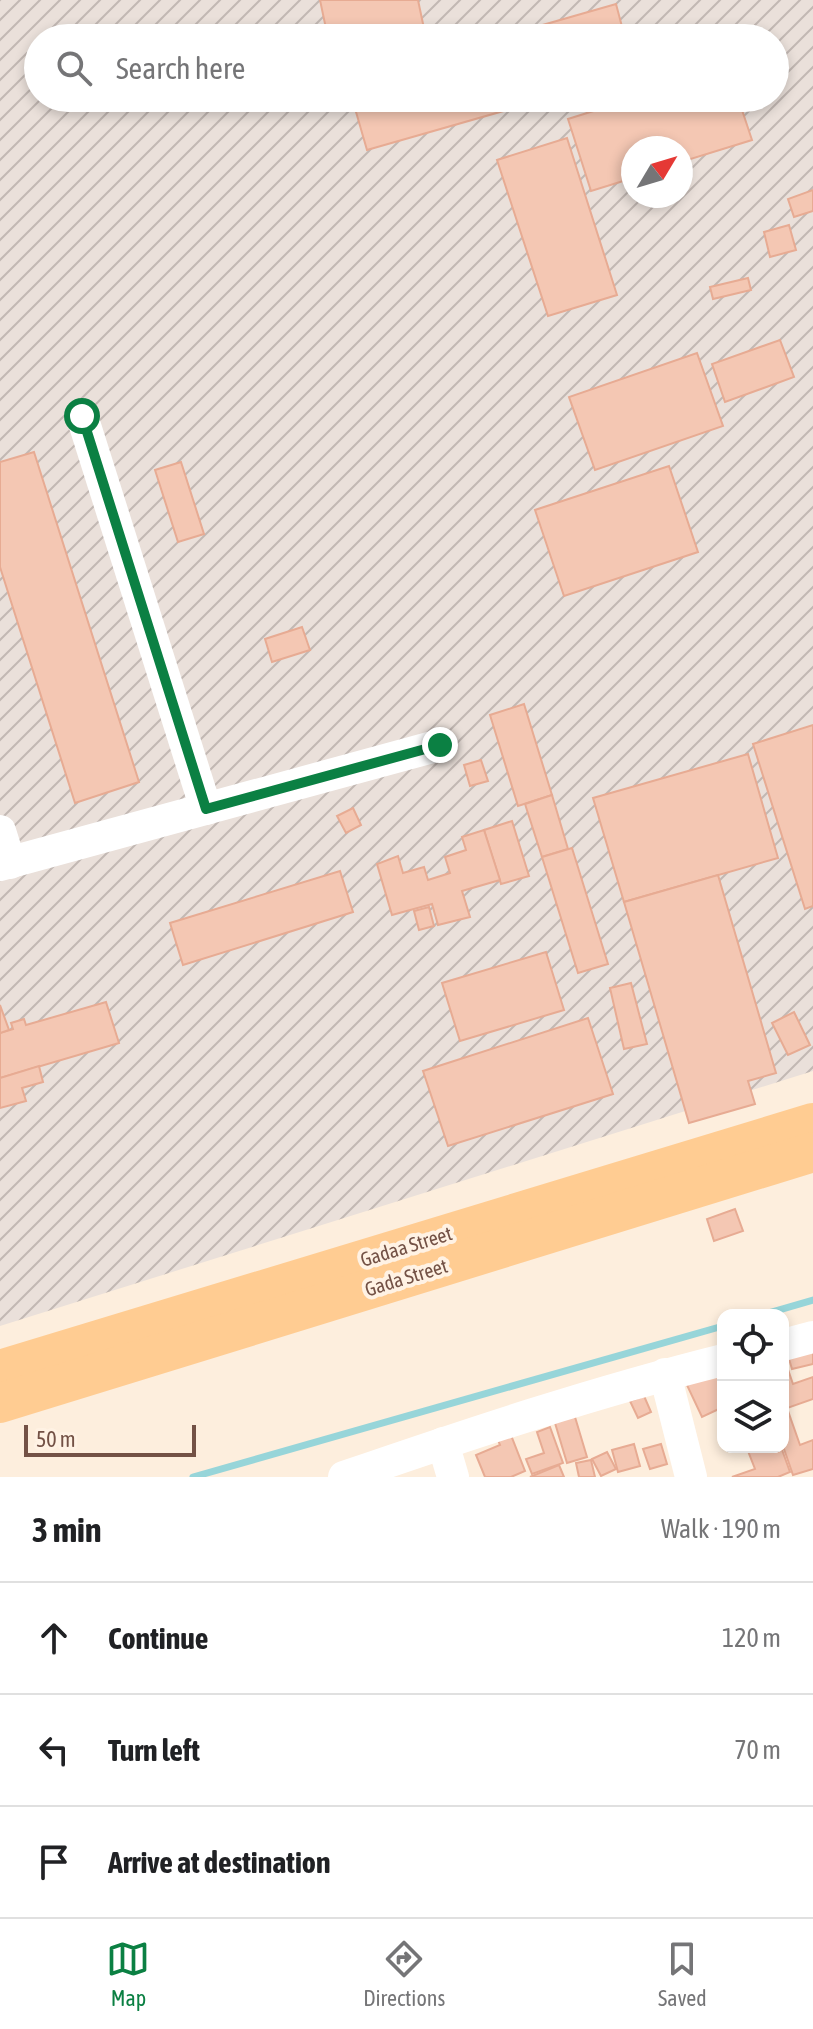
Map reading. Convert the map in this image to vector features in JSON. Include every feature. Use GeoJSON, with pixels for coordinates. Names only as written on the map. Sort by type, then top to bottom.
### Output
{"type":"FeatureCollection","features":[{"type":"Feature","properties":{"kind":"main road","name":"Gadaa Street"},"geometry":{"type":"LineString","coordinates":[[0,1370],[813,1123]]}},
{"type":"Feature","properties":{"kind":"main road","name":"Gada Street"},"geometry":{"type":"LineString","coordinates":[[0,1403],[813,1152]]}},
{"type":"Feature","properties":{"kind":"street"},"geometry":{"type":"LineString","coordinates":[[82,416],[206,809]]}},
{"type":"Feature","properties":{"kind":"street"},"geometry":{"type":"LineString","coordinates":[[0,831],[5,864],[440,745]]}},
{"type":"Feature","properties":{"kind":"street"},"geometry":{"type":"LineString","coordinates":[[789,1343],[813,1337]]}},
{"type":"Feature","properties":{"kind":"street"},"geometry":{"type":"LineString","coordinates":[[344,1477],[665,1374],[717,1361]]}},
{"type":"Feature","properties":{"kind":"street"},"geometry":{"type":"LineString","coordinates":[[665,1374],[691,1477]]}},
{"type":"Feature","properties":{"kind":"street"},"geometry":{"type":"LineString","coordinates":[[443,1443],[453,1477]]}},
{"type":"Feature","properties":{"kind":"shaded area"},"geometry":{"type":"Polygon","coordinates":[[[0,0],[813,0],[813,1071],[0,1326],[0,0]]]}},
{"type":"Feature","properties":{"kind":"building"},"geometry":{"type":"Polygon","coordinates":[[[320,0],[418,0],[423,24],[325,24],[320,0]]]}},
{"type":"Feature","properties":{"kind":"building"},"geometry":{"type":"Polygon","coordinates":[[[616,4],[621,24],[546,24],[616,4]]]}},
{"type":"Feature","properties":{"kind":"building"},"geometry":{"type":"Polygon","coordinates":[[[356,112],[500,112],[367,150],[356,112]]]}},
{"type":"Feature","properties":{"kind":"building"},"geometry":{"type":"Polygon","coordinates":[[[590,112],[743,112],[752,140],[693,158],[693,136],[621,136],[621,182],[591,191],[568,119],[590,112]]]}},
{"type":"Feature","properties":{"kind":"building"},"geometry":{"type":"Polygon","coordinates":[[[567,138],[617,295],[548,316],[497,160],[567,138]]]}},
{"type":"Feature","properties":{"kind":"building"},"geometry":{"type":"Polygon","coordinates":[[[813,190],[813,211],[794,217],[788,199],[813,190]]]}},
{"type":"Feature","properties":{"kind":"building"},"geometry":{"type":"Polygon","coordinates":[[[789,225],[796,250],[770,257],[764,232],[789,225]]]}},
{"type":"Feature","properties":{"kind":"building"},"geometry":{"type":"Polygon","coordinates":[[[748,278],[751,290],[713,299],[710,287],[748,278]]]}},
{"type":"Feature","properties":{"kind":"building"},"geometry":{"type":"Polygon","coordinates":[[[780,340],[794,377],[725,402],[712,364],[780,340]]]}},
{"type":"Feature","properties":{"kind":"building"},"geometry":{"type":"Polygon","coordinates":[[[697,353],[723,426],[595,470],[569,397],[697,353]]]}},
{"type":"Feature","properties":{"kind":"building"},"geometry":{"type":"Polygon","coordinates":[[[34,452],[139,782],[75,803],[0,567],[0,462],[34,452]]]}},
{"type":"Feature","properties":{"kind":"building"},"geometry":{"type":"Polygon","coordinates":[[[181,462],[204,534],[178,542],[155,470],[181,462]]]}},
{"type":"Feature","properties":{"kind":"building"},"geometry":{"type":"Polygon","coordinates":[[[669,466],[698,552],[564,596],[535,510],[669,466]]]}},
{"type":"Feature","properties":{"kind":"building"},"geometry":{"type":"Polygon","coordinates":[[[302,627],[310,650],[272,662],[265,639],[302,627]]]}},
{"type":"Feature","properties":{"kind":"building"},"geometry":{"type":"Polygon","coordinates":[[[524,704],[552,795],[518,806],[490,715],[524,704]]]}},
{"type":"Feature","properties":{"kind":"building"},"geometry":{"type":"Polygon","coordinates":[[[813,725],[813,906],[805,909],[753,744],[813,725]]]}},
{"type":"Feature","properties":{"kind":"building"},"geometry":{"type":"Polygon","coordinates":[[[748,754],[778,858],[624,902],[593,798],[748,754]]]}},
{"type":"Feature","properties":{"kind":"building"},"geometry":{"type":"Polygon","coordinates":[[[481,760],[488,781],[470,786],[464,765],[481,760]]]}},
{"type":"Feature","properties":{"kind":"building"},"geometry":{"type":"Polygon","coordinates":[[[552,795],[568,849],[542,857],[525,804],[552,795]]]}},
{"type":"Feature","properties":{"kind":"building"},"geometry":{"type":"Polygon","coordinates":[[[353,808],[361,825],[346,833],[337,816],[353,808]]]}},
{"type":"Feature","properties":{"kind":"building"},"geometry":{"type":"Polygon","coordinates":[[[512,821],[529,876],[501,884],[484,830],[512,821]]]}},
{"type":"Feature","properties":{"kind":"building"},"geometry":{"type":"Polygon","coordinates":[[[484,830],[500,880],[462,891],[470,917],[438,925],[432,904],[392,915],[377,864],[398,856],[403,873],[424,867],[428,880],[450,873],[445,857],[466,850],[462,837],[484,830]]]}},
{"type":"Feature","properties":{"kind":"building"},"geometry":{"type":"Polygon","coordinates":[[[572,848],[608,964],[578,973],[542,857],[572,848]]]}},
{"type":"Feature","properties":{"kind":"building"},"geometry":{"type":"Polygon","coordinates":[[[340,871],[353,912],[183,965],[170,923],[340,871]]]}},
{"type":"Feature","properties":{"kind":"building"},"geometry":{"type":"Polygon","coordinates":[[[718,875],[776,1073],[748,1081],[755,1104],[689,1123],[624,902],[718,875]]]}},
{"type":"Feature","properties":{"kind":"building"},"geometry":{"type":"Polygon","coordinates":[[[429,907],[434,926],[419,930],[414,911],[429,907]]]}},
{"type":"Feature","properties":{"kind":"building"},"geometry":{"type":"Polygon","coordinates":[[[546,952],[564,1010],[460,1041],[442,983],[546,952]]]}},
{"type":"Feature","properties":{"kind":"building"},"geometry":{"type":"Polygon","coordinates":[[[631,983],[647,1044],[624,1049],[610,988],[631,983]]]}},
{"type":"Feature","properties":{"kind":"building"},"geometry":{"type":"Polygon","coordinates":[[[106,1002],[119,1043],[0,1078],[0,1033],[13,1029],[11,1023],[24,1019],[26,1025],[106,1002]]]}},
{"type":"Feature","properties":{"kind":"building"},"geometry":{"type":"Polygon","coordinates":[[[0,1005],[9,1030],[0,1033],[0,1005]]]}},
{"type":"Feature","properties":{"kind":"building"},"geometry":{"type":"Polygon","coordinates":[[[794,1012],[810,1045],[788,1055],[772,1023],[794,1012]]]}},
{"type":"Feature","properties":{"kind":"building"},"geometry":{"type":"Polygon","coordinates":[[[588,1018],[613,1094],[448,1146],[423,1071],[588,1018]]]}},
{"type":"Feature","properties":{"kind":"building"},"geometry":{"type":"Polygon","coordinates":[[[39,1066],[43,1082],[22,1088],[26,1101],[0,1108],[0,1078],[39,1066]]]}},
{"type":"Feature","properties":{"kind":"building"},"geometry":{"type":"Polygon","coordinates":[[[735,1209],[743,1231],[714,1241],[707,1219],[735,1209]]]}},
{"type":"Feature","properties":{"kind":"building"},"geometry":{"type":"Polygon","coordinates":[[[813,1345],[813,1364],[792,1369],[789,1351],[813,1345]]]}},
{"type":"Feature","properties":{"kind":"building"},"geometry":{"type":"Polygon","coordinates":[[[717,1369],[717,1410],[702,1417],[686,1383],[717,1369]]]}},
{"type":"Feature","properties":{"kind":"building"},"geometry":{"type":"Polygon","coordinates":[[[789,1372],[793,1384],[813,1377],[813,1399],[789,1407],[789,1372]]]}},
{"type":"Feature","properties":{"kind":"building"},"geometry":{"type":"Polygon","coordinates":[[[644,1396],[651,1412],[638,1418],[630,1401],[644,1396]]]}},
{"type":"Feature","properties":{"kind":"building"},"geometry":{"type":"Polygon","coordinates":[[[572,1407],[587,1457],[567,1463],[552,1413],[572,1407]]]}},
{"type":"Feature","properties":{"kind":"building"},"geometry":{"type":"Polygon","coordinates":[[[789,1414],[800,1445],[813,1440],[813,1469],[793,1475],[785,1453],[789,1453],[789,1414]]]}},
{"type":"Feature","properties":{"kind":"building"},"geometry":{"type":"Polygon","coordinates":[[[507,1425],[525,1471],[511,1477],[485,1477],[476,1455],[500,1445],[494,1430],[507,1425]]]}},
{"type":"Feature","properties":{"kind":"building"},"geometry":{"type":"Polygon","coordinates":[[[550,1427],[563,1463],[532,1474],[526,1459],[544,1453],[537,1432],[550,1427]]]}},
{"type":"Feature","properties":{"kind":"building"},"geometry":{"type":"Polygon","coordinates":[[[634,1444],[640,1466],[618,1472],[612,1450],[634,1444]]]}},
{"type":"Feature","properties":{"kind":"building"},"geometry":{"type":"Polygon","coordinates":[[[661,1444],[667,1464],[650,1469],[643,1449],[661,1444]]]}},
{"type":"Feature","properties":{"kind":"building"},"geometry":{"type":"Polygon","coordinates":[[[607,1452],[616,1469],[601,1476],[592,1459],[607,1452]]]}},
{"type":"Feature","properties":{"kind":"building"},"geometry":{"type":"Polygon","coordinates":[[[749,1453],[783,1453],[790,1472],[778,1477],[732,1477],[755,1469],[749,1453]]]}},
{"type":"Feature","properties":{"kind":"building"},"geometry":{"type":"Polygon","coordinates":[[[591,1460],[595,1477],[579,1477],[576,1463],[591,1460]]]}},
{"type":"Feature","properties":{"kind":"building"},"geometry":{"type":"Polygon","coordinates":[[[559,1465],[564,1477],[530,1477],[559,1465]]]}},
{"type":"Feature","properties":{"kind":"waterway"},"geometry":{"type":"LineString","coordinates":[[782,1309],[813,1300]]}},
{"type":"Feature","properties":{"kind":"waterway"},"geometry":{"type":"LineString","coordinates":[[193,1477],[717,1328]]}},
{"type":"Feature","properties":{"kind":"route"},"geometry":{"type":"LineString","coordinates":[[82,416],[206,809],[440,745]]}}]}
